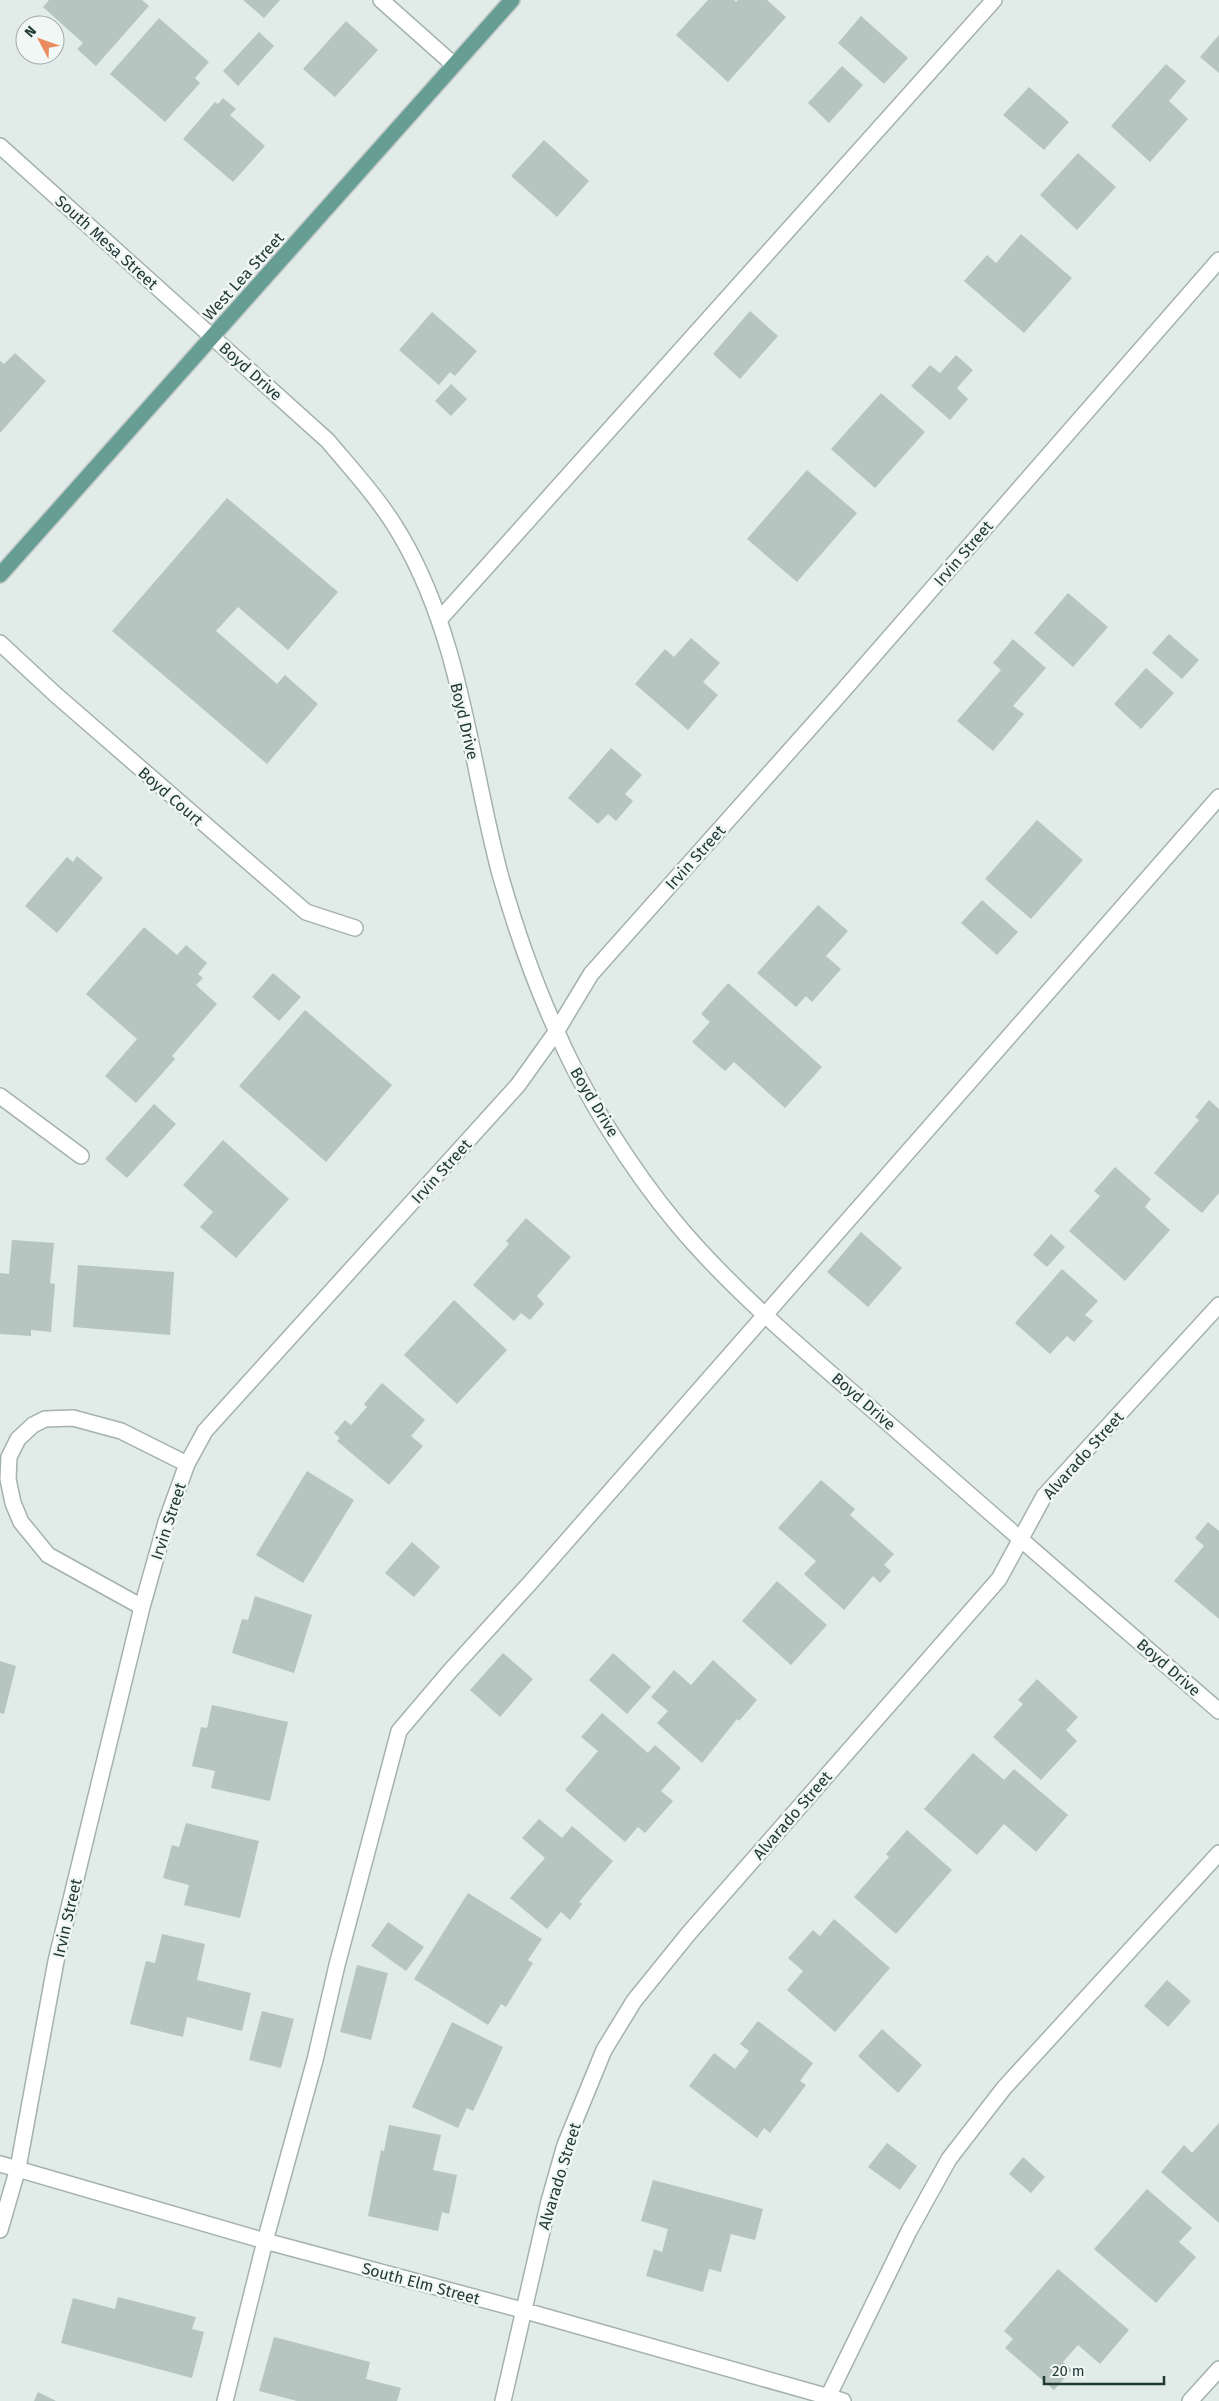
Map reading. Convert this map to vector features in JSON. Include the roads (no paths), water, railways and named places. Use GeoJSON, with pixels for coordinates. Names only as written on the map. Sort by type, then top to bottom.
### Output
{"type":"FeatureCollection","features":[{"type":"Feature","properties":{"kind":"main road","name":"West Lea Street"},"geometry":{"type":"LineString","coordinates":[[0,575],[512,0]]}},
{"type":"Feature","properties":{"kind":"street"},"geometry":{"type":"LineString","coordinates":[[381,0],[454,65]]}},
{"type":"Feature","properties":{"kind":"street"},"geometry":{"type":"LineString","coordinates":[[439,620],[994,0]]}},
{"type":"Feature","properties":{"kind":"street","name":"South Mesa Street"},"geometry":{"type":"LineString","coordinates":[[0,146],[213,337]]}},
{"type":"Feature","properties":{"kind":"street","name":"Irvin Street"},"geometry":{"type":"LineString","coordinates":[[0,2230],[18,2168],[56,1961],[142,1607],[166,1522],[187,1464],[206,1431],[518,1085],[556,1032],[591,974],[841,693],[1219,260]]}},
{"type":"Feature","properties":{"kind":"street","name":"Boyd Drive"},"geometry":{"type":"LineString","coordinates":[[213,337],[328,441],[372,493],[401,535],[439,620],[456,680],[501,875],[526,955],[556,1032],[586,1092],[646,1183],[676,1223],[764,1313],[1021,1540],[1219,1710]]}},
{"type":"Feature","properties":{"kind":"street","name":"Boyd Court"},"geometry":{"type":"LineString","coordinates":[[0,643],[56,695],[306,912],[355,928]]}},
{"type":"Feature","properties":{"kind":"street"},"geometry":{"type":"LineString","coordinates":[[225,2401],[265,2241],[316,2060],[337,1965],[399,1732],[764,1313],[1219,797]]}},
{"type":"Feature","properties":{"kind":"street"},"geometry":{"type":"LineString","coordinates":[[0,1096],[81,1156]]}},
{"type":"Feature","properties":{"kind":"street","name":"Alvarado Street"},"geometry":{"type":"LineString","coordinates":[[503,2401],[522,2310],[565,2145],[604,2050],[634,2001],[688,1933],[999,1579],[1044,1496],[1219,1305]]}},
{"type":"Feature","properties":{"kind":"street","name":"Irvin Street"},"geometry":{"type":"LineString","coordinates":[[142,1607],[48,1555],[21,1522],[13,1503],[8,1478],[9,1457],[18,1439],[33,1425],[45,1418],[72,1418],[121,1432],[187,1464]]}},
{"type":"Feature","properties":{"kind":"street"},"geometry":{"type":"LineString","coordinates":[[827,2399],[909,2231],[950,2159],[1004,2088],[1219,1853]]}},
{"type":"Feature","properties":{"kind":"street","name":"South Elm Street"},"geometry":{"type":"LineString","coordinates":[[0,2164],[265,2241],[522,2310],[827,2399],[843,2401]]}},
{"type":"Feature","properties":{"kind":"street"},"geometry":{"type":"LineString","coordinates":[[1190,2401],[1219,2369]]}}]}
